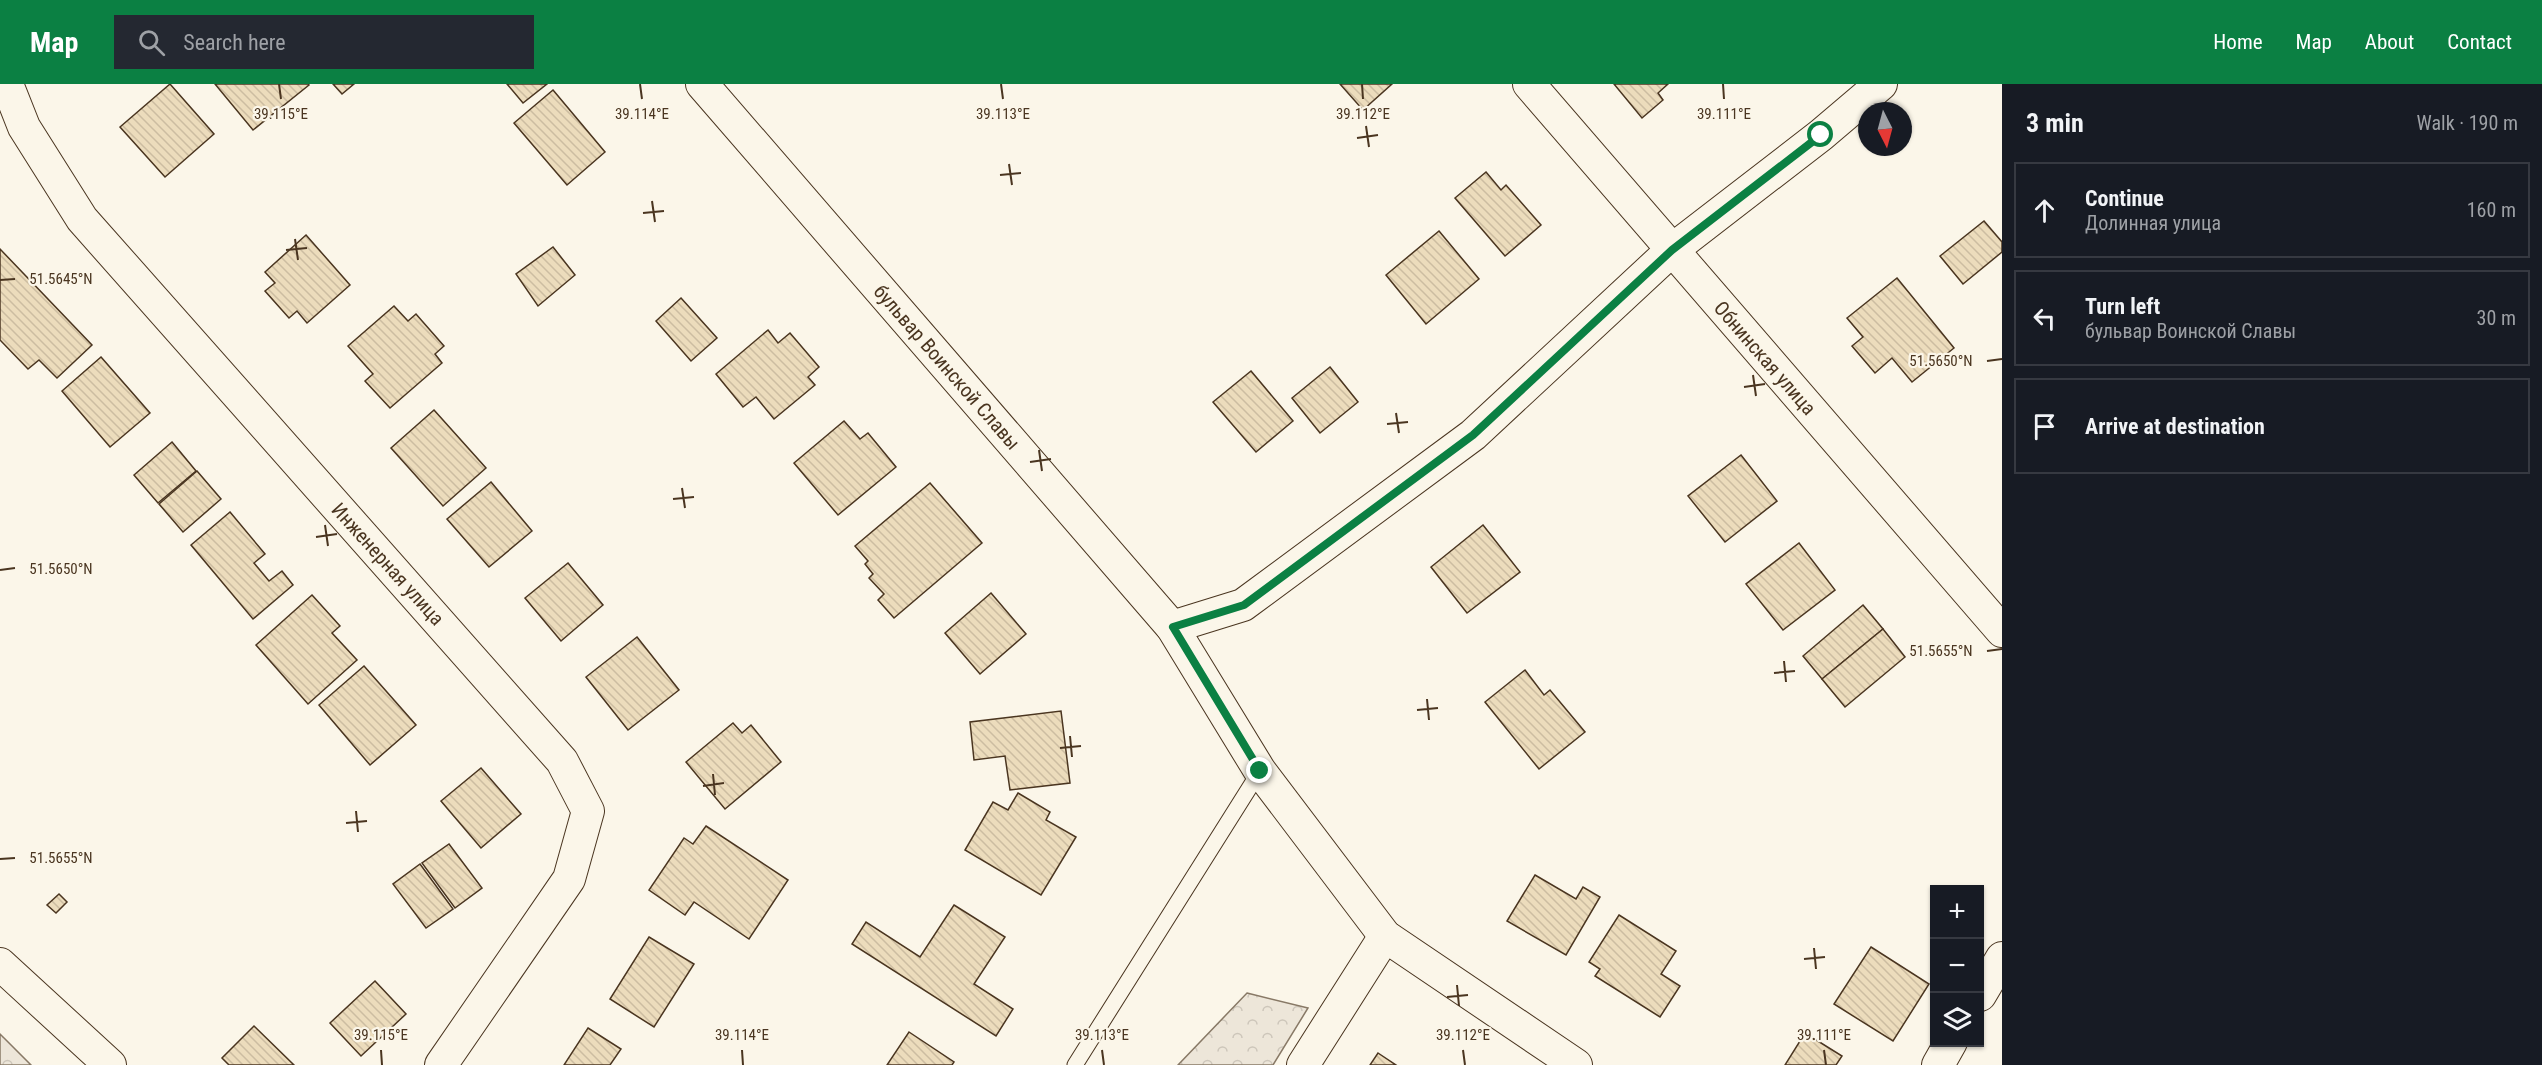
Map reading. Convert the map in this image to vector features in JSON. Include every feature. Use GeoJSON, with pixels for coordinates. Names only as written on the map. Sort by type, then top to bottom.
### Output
{"type":"FeatureCollection","features":[{"type":"Feature","properties":{"kind":"street","name":"Инженерная улица"},"geometry":{"type":"LineString","coordinates":[[7,84],[24,127],[82,219],[562,761],[588,811],[569,879],[441,1065]]}},
{"type":"Feature","properties":{"kind":"street","name":"бульвар Воинской Славы"},"geometry":{"type":"LineString","coordinates":[[702,84],[1173,627],[1260,771],[1385,936],[1576,1065]]}},
{"type":"Feature","properties":{"kind":"street","name":"Обнинская улица"},"geometry":{"type":"LineString","coordinates":[[1529,84],[2002,631]]}},
{"type":"Feature","properties":{"kind":"street"},"geometry":{"type":"LineString","coordinates":[[1173,627],[1244,605],[1473,435],[1672,250],[1821,135],[1881,84]]}},
{"type":"Feature","properties":{"kind":"street"},"geometry":{"type":"LineString","coordinates":[[1303,1065],[1385,936]]}},
{"type":"Feature","properties":{"kind":"street"},"geometry":{"type":"LineString","coordinates":[[1981,993],[2002,958]]}},
{"type":"Feature","properties":{"kind":"street"},"geometry":{"type":"LineString","coordinates":[[0,964],[110,1065]]}},
{"type":"Feature","properties":{"kind":"street"},"geometry":{"type":"LineString","coordinates":[[1938,1065],[1948,1047]]}},
{"type":"Feature","properties":{"kind":"lane"},"geometry":{"type":"LineString","coordinates":[[1075,1065],[1260,771]]}},
{"type":"Feature","properties":{"kind":"green space"},"geometry":{"type":"Polygon","coordinates":[[[1247,993],[1308,1008],[1273,1065],[1178,1065],[1247,993]]]}},
{"type":"Feature","properties":{"kind":"green space"},"geometry":{"type":"Polygon","coordinates":[[[0,1034],[31,1065],[0,1065],[0,1034]]]}},
{"type":"Feature","properties":{"kind":"building"},"geometry":{"type":"Polygon","coordinates":[[[170,84],[214,134],[165,177],[120,127],[170,84]]]}},
{"type":"Feature","properties":{"kind":"building"},"geometry":{"type":"Polygon","coordinates":[[[215,84],[308,84],[309,85],[253,130],[215,84]]]}},
{"type":"Feature","properties":{"kind":"building"},"geometry":{"type":"Polygon","coordinates":[[[333,84],[354,84],[342,94],[333,84]]]}},
{"type":"Feature","properties":{"kind":"building"},"geometry":{"type":"Polygon","coordinates":[[[507,84],[547,84],[523,103],[507,84]]]}},
{"type":"Feature","properties":{"kind":"building"},"geometry":{"type":"Polygon","coordinates":[[[1340,84],[1392,84],[1363,110],[1340,84]]]}},
{"type":"Feature","properties":{"kind":"building"},"geometry":{"type":"Polygon","coordinates":[[[1614,84],[1668,84],[1658,93],[1663,100],[1642,118],[1614,84]]]}},
{"type":"Feature","properties":{"kind":"building"},"geometry":{"type":"Polygon","coordinates":[[[553,90],[605,152],[567,185],[514,123],[553,90]]]}},
{"type":"Feature","properties":{"kind":"building"},"geometry":{"type":"Polygon","coordinates":[[[1486,172],[1501,190],[1506,185],[1541,225],[1505,256],[1455,198],[1486,172]]]}},
{"type":"Feature","properties":{"kind":"building"},"geometry":{"type":"Polygon","coordinates":[[[1984,221],[2002,242],[2002,252],[1963,284],[1940,256],[1984,221]]]}},
{"type":"Feature","properties":{"kind":"building"},"geometry":{"type":"Polygon","coordinates":[[[1439,231],[1479,279],[1426,324],[1386,275],[1439,231]]]}},
{"type":"Feature","properties":{"kind":"building"},"geometry":{"type":"Polygon","coordinates":[[[306,235],[350,285],[307,323],[297,311],[289,318],[265,291],[275,283],[265,272],[306,235]]]}},
{"type":"Feature","properties":{"kind":"building"},"geometry":{"type":"Polygon","coordinates":[[[553,247],[575,275],[538,306],[516,274],[553,247]]]}},
{"type":"Feature","properties":{"kind":"building"},"geometry":{"type":"Polygon","coordinates":[[[0,249],[92,345],[57,378],[39,360],[28,369],[0,340],[0,249]]]}},
{"type":"Feature","properties":{"kind":"building"},"geometry":{"type":"Polygon","coordinates":[[[1897,278],[1954,348],[1912,382],[1892,358],[1875,373],[1852,346],[1863,337],[1847,318],[1897,278]]]}},
{"type":"Feature","properties":{"kind":"building"},"geometry":{"type":"Polygon","coordinates":[[[681,298],[717,338],[691,361],[656,321],[681,298]]]}},
{"type":"Feature","properties":{"kind":"building"},"geometry":{"type":"Polygon","coordinates":[[[394,306],[408,321],[416,314],[444,346],[435,354],[442,363],[390,408],[365,381],[373,374],[348,346],[394,306]]]}},
{"type":"Feature","properties":{"kind":"building"},"geometry":{"type":"Polygon","coordinates":[[[768,330],[778,343],[790,333],[819,367],[808,377],[815,385],[774,419],[756,397],[743,407],[716,374],[768,330]]]}},
{"type":"Feature","properties":{"kind":"building"},"geometry":{"type":"Polygon","coordinates":[[[101,357],[150,413],[110,447],[62,391],[101,357]]]}},
{"type":"Feature","properties":{"kind":"building"},"geometry":{"type":"Polygon","coordinates":[[[1330,367],[1358,402],[1320,433],[1292,398],[1330,367]]]}},
{"type":"Feature","properties":{"kind":"building"},"geometry":{"type":"Polygon","coordinates":[[[1251,371],[1293,421],[1256,452],[1213,402],[1251,371]]]}},
{"type":"Feature","properties":{"kind":"building"},"geometry":{"type":"Polygon","coordinates":[[[434,410],[486,468],[443,506],[391,448],[434,410]]]}},
{"type":"Feature","properties":{"kind":"building"},"geometry":{"type":"Polygon","coordinates":[[[844,421],[860,439],[868,433],[896,467],[838,515],[794,463],[844,421]]]}},
{"type":"Feature","properties":{"kind":"building"},"geometry":{"type":"Polygon","coordinates":[[[172,442],[196,471],[158,503],[134,475],[172,442]]]}},
{"type":"Feature","properties":{"kind":"building"},"geometry":{"type":"Polygon","coordinates":[[[1741,455],[1777,501],[1725,542],[1688,496],[1741,455]]]}},
{"type":"Feature","properties":{"kind":"building"},"geometry":{"type":"Polygon","coordinates":[[[197,471],[221,499],[183,532],[159,504],[197,471]]]}},
{"type":"Feature","properties":{"kind":"building"},"geometry":{"type":"Polygon","coordinates":[[[491,482],[532,531],[489,567],[447,519],[491,482]]]}},
{"type":"Feature","properties":{"kind":"building"},"geometry":{"type":"Polygon","coordinates":[[[930,483],[982,543],[894,618],[878,600],[884,594],[869,578],[873,574],[865,564],[868,561],[855,546],[930,483]]]}},
{"type":"Feature","properties":{"kind":"building"},"geometry":{"type":"Polygon","coordinates":[[[230,512],[265,554],[254,563],[269,581],[282,571],[293,585],[253,619],[191,545],[230,512]]]}},
{"type":"Feature","properties":{"kind":"building"},"geometry":{"type":"Polygon","coordinates":[[[1483,525],[1520,572],[1467,613],[1431,567],[1483,525]]]}},
{"type":"Feature","properties":{"kind":"building"},"geometry":{"type":"Polygon","coordinates":[[[1799,543],[1835,590],[1783,630],[1746,584],[1799,543]]]}},
{"type":"Feature","properties":{"kind":"building"},"geometry":{"type":"Polygon","coordinates":[[[568,563],[603,605],[561,641],[525,598],[568,563]]]}},
{"type":"Feature","properties":{"kind":"building"},"geometry":{"type":"Polygon","coordinates":[[[991,593],[1026,634],[980,674],[945,633],[991,593]]]}},
{"type":"Feature","properties":{"kind":"building"},"geometry":{"type":"Polygon","coordinates":[[[312,595],[340,626],[332,633],[357,660],[308,704],[256,645],[312,595]]]}},
{"type":"Feature","properties":{"kind":"building"},"geometry":{"type":"Polygon","coordinates":[[[1863,605],[1883,629],[1822,679],[1803,656],[1863,605]]]}},
{"type":"Feature","properties":{"kind":"building"},"geometry":{"type":"Polygon","coordinates":[[[1883,629],[1905,657],[1845,707],[1822,679],[1883,629]]]}},
{"type":"Feature","properties":{"kind":"building"},"geometry":{"type":"Polygon","coordinates":[[[637,637],[679,690],[628,730],[586,677],[637,637]]]}},
{"type":"Feature","properties":{"kind":"building"},"geometry":{"type":"Polygon","coordinates":[[[364,666],[416,725],[370,765],[319,705],[364,666]]]}},
{"type":"Feature","properties":{"kind":"building"},"geometry":{"type":"Polygon","coordinates":[[[1525,670],[1544,695],[1550,690],[1585,732],[1539,769],[1485,702],[1525,670]]]}},
{"type":"Feature","properties":{"kind":"building"},"geometry":{"type":"Polygon","coordinates":[[[1061,711],[1070,783],[1010,790],[1005,756],[974,760],[970,722],[1061,711]]]}},
{"type":"Feature","properties":{"kind":"building"},"geometry":{"type":"Polygon","coordinates":[[[733,723],[742,733],[751,725],[781,762],[725,809],[686,762],[733,723]]]}},
{"type":"Feature","properties":{"kind":"building"},"geometry":{"type":"Polygon","coordinates":[[[481,768],[521,814],[481,848],[441,801],[481,768]]]}},
{"type":"Feature","properties":{"kind":"building"},"geometry":{"type":"Polygon","coordinates":[[[1018,793],[1050,812],[1046,820],[1076,837],[1041,895],[965,850],[993,802],[1008,810],[1018,793]]]}},
{"type":"Feature","properties":{"kind":"building"},"geometry":{"type":"Polygon","coordinates":[[[706,826],[788,880],[749,939],[694,902],[685,915],[649,890],[684,838],[693,844],[706,826]]]}},
{"type":"Feature","properties":{"kind":"building"},"geometry":{"type":"Polygon","coordinates":[[[449,844],[482,888],[455,908],[422,863],[449,844]]]}},
{"type":"Feature","properties":{"kind":"building"},"geometry":{"type":"Polygon","coordinates":[[[420,864],[453,909],[426,928],[393,884],[420,864]]]}},
{"type":"Feature","properties":{"kind":"building"},"geometry":{"type":"Polygon","coordinates":[[[1535,875],[1576,899],[1583,887],[1600,897],[1566,955],[1507,921],[1535,875]]]}},
{"type":"Feature","properties":{"kind":"building"},"geometry":{"type":"Polygon","coordinates":[[[59,894],[67,902],[56,913],[47,905],[59,894]]]}},
{"type":"Feature","properties":{"kind":"building"},"geometry":{"type":"Polygon","coordinates":[[[954,905],[1005,937],[974,984],[1013,1009],[996,1036],[852,944],[866,922],[920,957],[954,905]]]}},
{"type":"Feature","properties":{"kind":"building"},"geometry":{"type":"Polygon","coordinates":[[[1619,915],[1676,951],[1661,974],[1680,986],[1660,1017],[1595,976],[1600,969],[1589,962],[1619,915]]]}},
{"type":"Feature","properties":{"kind":"building"},"geometry":{"type":"Polygon","coordinates":[[[649,937],[694,964],[654,1027],[610,999],[649,937]]]}},
{"type":"Feature","properties":{"kind":"building"},"geometry":{"type":"Polygon","coordinates":[[[1871,947],[1929,984],[1893,1041],[1834,1004],[1871,947]]]}},
{"type":"Feature","properties":{"kind":"building"},"geometry":{"type":"Polygon","coordinates":[[[375,981],[406,1014],[361,1056],[330,1023],[375,981]]]}},
{"type":"Feature","properties":{"kind":"building"},"geometry":{"type":"Polygon","coordinates":[[[254,1026],[294,1065],[229,1065],[222,1058],[254,1026]]]}},
{"type":"Feature","properties":{"kind":"building"},"geometry":{"type":"Polygon","coordinates":[[[588,1028],[621,1049],[610,1065],[564,1065],[588,1028]]]}},
{"type":"Feature","properties":{"kind":"building"},"geometry":{"type":"Polygon","coordinates":[[[909,1032],[954,1062],[952,1065],[887,1065],[909,1032]]]}},
{"type":"Feature","properties":{"kind":"building"},"geometry":{"type":"Polygon","coordinates":[[[1805,1033],[1842,1056],[1836,1065],[1785,1065],[1805,1033]]]}},
{"type":"Feature","properties":{"kind":"building"},"geometry":{"type":"Polygon","coordinates":[[[1378,1053],[1396,1065],[1370,1065],[1378,1053]]]}},
{"type":"Feature","properties":{"kind":"route"},"geometry":{"type":"LineString","coordinates":[[1260,771],[1173,627],[1244,605],[1473,435],[1672,250],[1821,135]]}}]}
